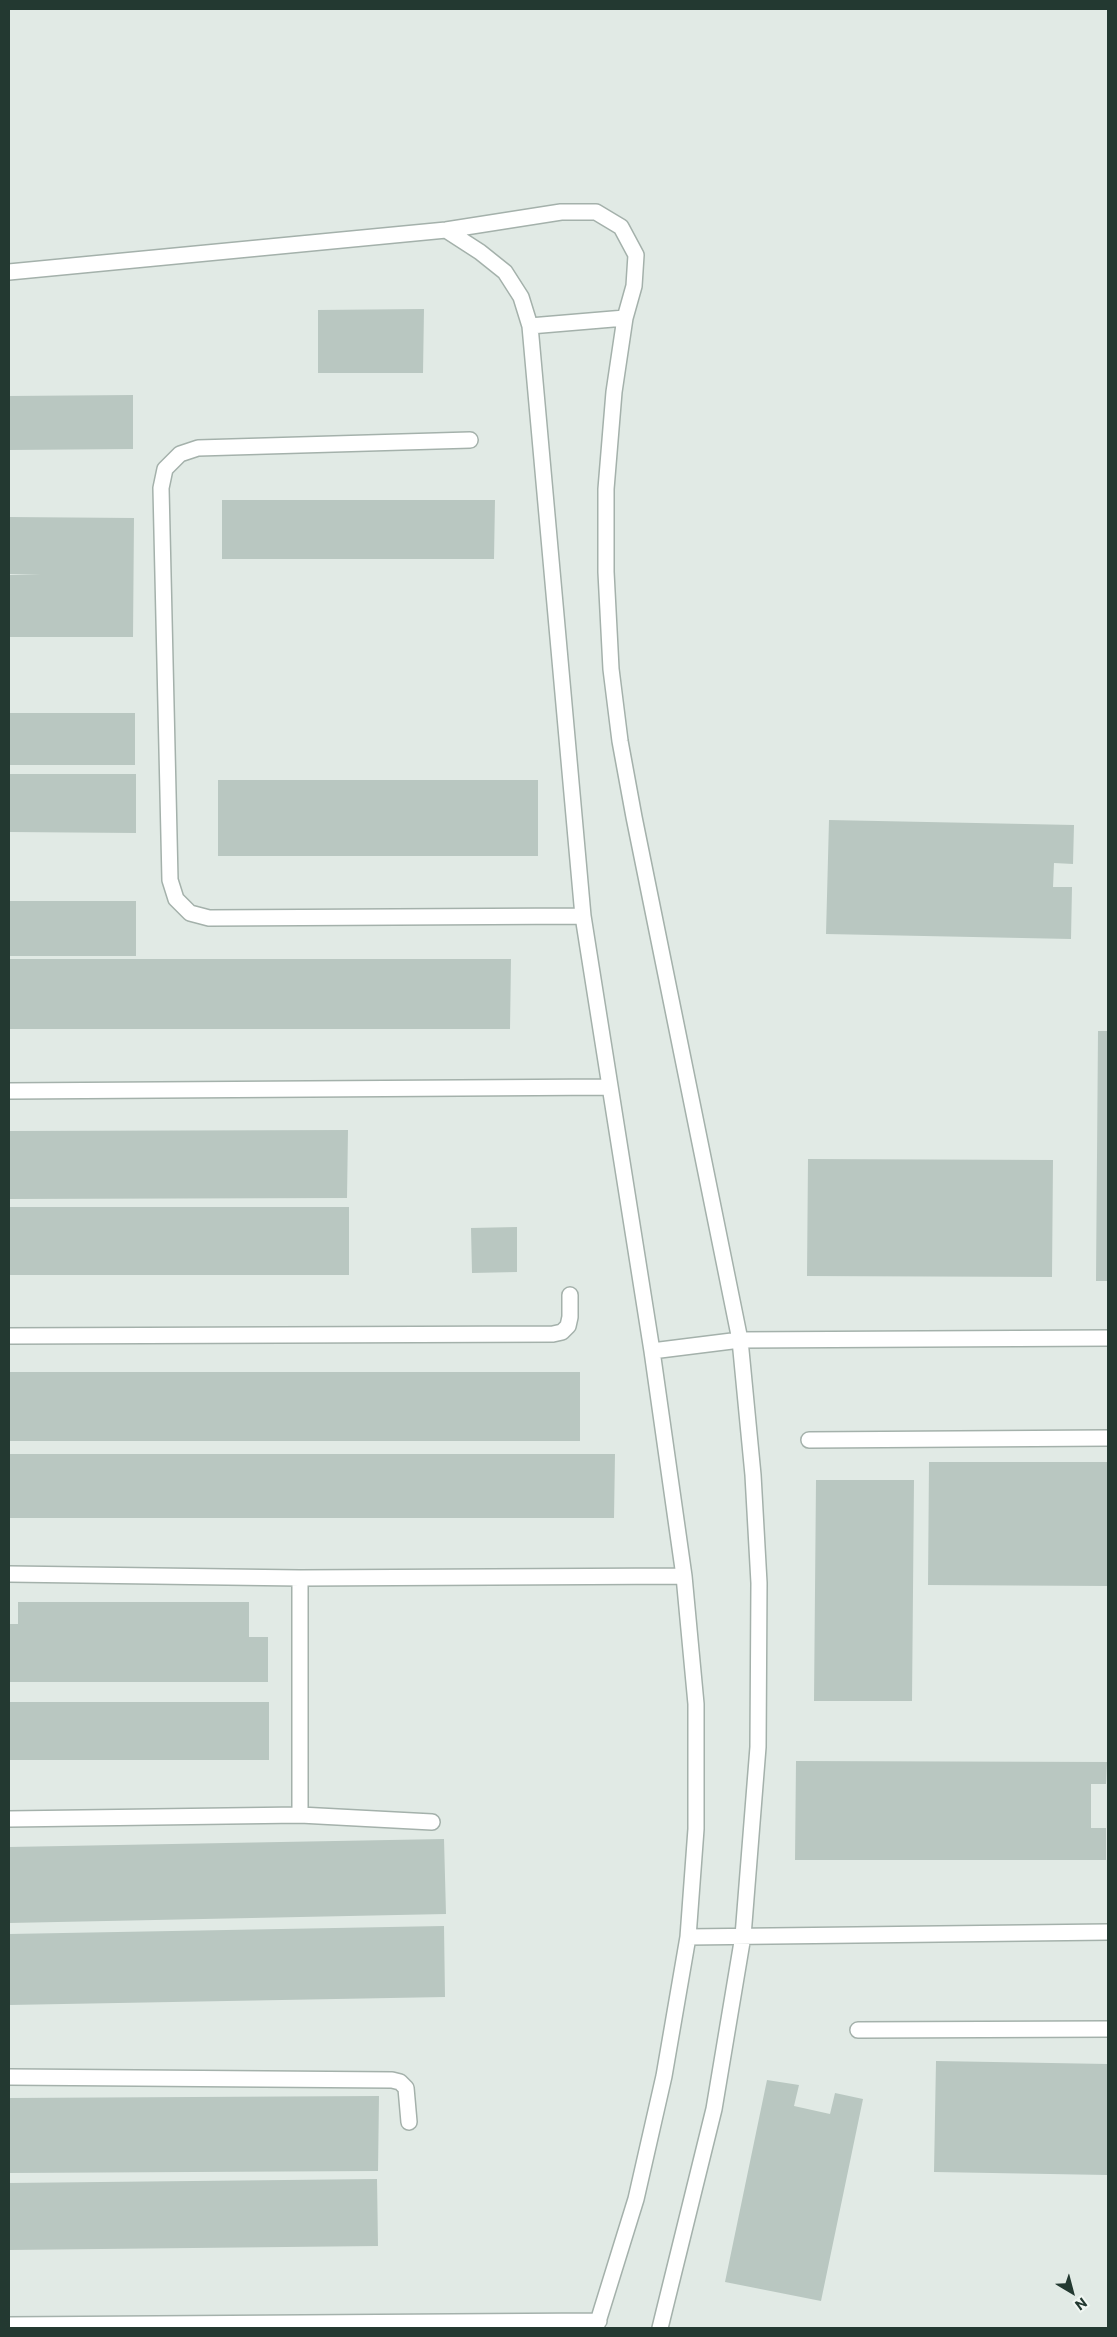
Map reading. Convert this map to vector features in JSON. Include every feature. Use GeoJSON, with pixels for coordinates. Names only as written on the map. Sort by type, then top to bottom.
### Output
{"type":"FeatureCollection","features":[{"type":"Feature","properties":{"kind":"street"},"geometry":{"type":"LineString","coordinates":[[9,272],[446,230],[561,212],[596,212],[621,227],[636,255],[634,286],[625,318],[614,392],[606,488],[606,572],[612,669],[620,740],[634,817],[740,1340],[753,1476],[759,1583],[758,1747],[743,1936],[714,2109],[660,2328]]}},
{"type":"Feature","properties":{"kind":"street"},"geometry":{"type":"LineString","coordinates":[[9,2325],[598,2325],[636,2199],[664,2076],[688,1937],[696,1829],[696,1704],[684,1576],[652,1351],[583,916],[530,326],[521,296],[504,272],[480,252],[446,230]]}},
{"type":"Feature","properties":{"kind":"street"},"geometry":{"type":"LineString","coordinates":[[530,326],[625,318]]}},
{"type":"Feature","properties":{"kind":"street"},"geometry":{"type":"LineString","coordinates":[[470,440],[198,448],[180,454],[166,468],[161,488],[170,880],[176,899],[190,913],[208,918],[583,916]]}},
{"type":"Feature","properties":{"kind":"street"},"geometry":{"type":"LineString","coordinates":[[9,1091],[610,1088]]}},
{"type":"Feature","properties":{"kind":"street"},"geometry":{"type":"LineString","coordinates":[[9,1336],[553,1334],[562,1332],[568,1326],[570,1295]]}},
{"type":"Feature","properties":{"kind":"street"},"geometry":{"type":"LineString","coordinates":[[652,1351],[740,1340],[1108,1338]]}},
{"type":"Feature","properties":{"kind":"street"},"geometry":{"type":"LineString","coordinates":[[808,1440],[1108,1438]]}},
{"type":"Feature","properties":{"kind":"street"},"geometry":{"type":"LineString","coordinates":[[9,1574],[300,1578],[684,1576]]}},
{"type":"Feature","properties":{"kind":"street"},"geometry":{"type":"LineString","coordinates":[[300,1578],[300,1815]]}},
{"type":"Feature","properties":{"kind":"street"},"geometry":{"type":"LineString","coordinates":[[9,1819],[300,1815],[432,1822]]}},
{"type":"Feature","properties":{"kind":"street"},"geometry":{"type":"LineString","coordinates":[[688,1937],[1108,1932]]}},
{"type":"Feature","properties":{"kind":"street"},"geometry":{"type":"LineString","coordinates":[[858,2030],[1108,2029]]}},
{"type":"Feature","properties":{"kind":"street"},"geometry":{"type":"LineString","coordinates":[[9,2077],[392,2080],[400,2082],[406,2088],[409,2122]]}},
{"type":"Feature","properties":{"kind":"building"},"geometry":{"type":"Polygon","coordinates":[[[424,309],[423,373],[318,373],[318,310],[424,309]]]}},
{"type":"Feature","properties":{"kind":"building"},"geometry":{"type":"Polygon","coordinates":[[[133,395],[133,449],[9,450],[9,396],[133,395]]]}},
{"type":"Feature","properties":{"kind":"building"},"geometry":{"type":"Polygon","coordinates":[[[222,500],[495,500],[494,559],[222,559],[222,500]]]}},
{"type":"Feature","properties":{"kind":"building"},"geometry":{"type":"Polygon","coordinates":[[[9,517],[134,518],[133,637],[9,637],[9,575],[41,575],[9,574],[9,517]]]}},
{"type":"Feature","properties":{"kind":"building"},"geometry":{"type":"Polygon","coordinates":[[[9,713],[135,713],[135,765],[9,765],[9,713]]]}},
{"type":"Feature","properties":{"kind":"building"},"geometry":{"type":"Polygon","coordinates":[[[9,774],[136,774],[136,833],[9,832],[9,774]]]}},
{"type":"Feature","properties":{"kind":"building"},"geometry":{"type":"Polygon","coordinates":[[[218,780],[538,780],[538,856],[218,856],[218,780]]]}},
{"type":"Feature","properties":{"kind":"building"},"geometry":{"type":"Polygon","coordinates":[[[829,820],[1074,825],[1073,864],[1054,863],[1053,887],[1072,887],[1071,939],[826,934],[829,820]]]}},
{"type":"Feature","properties":{"kind":"building"},"geometry":{"type":"Polygon","coordinates":[[[9,901],[136,901],[136,956],[9,956],[9,901]]]}},
{"type":"Feature","properties":{"kind":"building"},"geometry":{"type":"Polygon","coordinates":[[[9,959],[511,959],[510,1029],[9,1029],[9,959]]]}},
{"type":"Feature","properties":{"kind":"building"},"geometry":{"type":"Polygon","coordinates":[[[1098,1031],[1108,1031],[1108,1281],[1096,1281],[1098,1031]]]}},
{"type":"Feature","properties":{"kind":"building"},"geometry":{"type":"Polygon","coordinates":[[[348,1130],[347,1198],[9,1199],[9,1131],[348,1130]]]}},
{"type":"Feature","properties":{"kind":"building"},"geometry":{"type":"Polygon","coordinates":[[[808,1159],[1053,1160],[1052,1277],[807,1276],[808,1159]]]}},
{"type":"Feature","properties":{"kind":"building"},"geometry":{"type":"Polygon","coordinates":[[[9,1207],[349,1207],[349,1275],[9,1275],[9,1207]]]}},
{"type":"Feature","properties":{"kind":"building"},"geometry":{"type":"Polygon","coordinates":[[[517,1227],[517,1272],[472,1273],[471,1228],[517,1227]]]}},
{"type":"Feature","properties":{"kind":"building"},"geometry":{"type":"Polygon","coordinates":[[[9,1372],[580,1372],[580,1441],[9,1441],[9,1372]]]}},
{"type":"Feature","properties":{"kind":"building"},"geometry":{"type":"Polygon","coordinates":[[[9,1454],[615,1454],[614,1518],[9,1518],[9,1454]]]}},
{"type":"Feature","properties":{"kind":"building"},"geometry":{"type":"Polygon","coordinates":[[[929,1462],[1108,1462],[1108,1586],[928,1585],[929,1462]]]}},
{"type":"Feature","properties":{"kind":"building"},"geometry":{"type":"Polygon","coordinates":[[[816,1480],[914,1480],[912,1701],[814,1701],[816,1480]]]}},
{"type":"Feature","properties":{"kind":"building"},"geometry":{"type":"Polygon","coordinates":[[[18,1602],[249,1602],[249,1637],[268,1637],[268,1682],[9,1682],[9,1624],[18,1624],[18,1602]]]}},
{"type":"Feature","properties":{"kind":"building"},"geometry":{"type":"Polygon","coordinates":[[[9,1702],[269,1702],[269,1760],[9,1760],[9,1702]]]}},
{"type":"Feature","properties":{"kind":"building"},"geometry":{"type":"Polygon","coordinates":[[[796,1761],[1107,1762],[1106,1784],[1091,1784],[1091,1828],[1106,1828],[1106,1860],[795,1860],[796,1761]]]}},
{"type":"Feature","properties":{"kind":"building"},"geometry":{"type":"Polygon","coordinates":[[[444,1839],[446,1914],[9,1923],[9,1847],[444,1839]]]}},
{"type":"Feature","properties":{"kind":"building"},"geometry":{"type":"Polygon","coordinates":[[[444,1926],[445,1997],[9,2005],[9,1934],[444,1926]]]}},
{"type":"Feature","properties":{"kind":"building"},"geometry":{"type":"Polygon","coordinates":[[[936,2061],[1108,2064],[1108,2175],[934,2172],[936,2061]]]}},
{"type":"Feature","properties":{"kind":"building"},"geometry":{"type":"Polygon","coordinates":[[[767,2080],[799,2085],[794,2106],[830,2114],[835,2093],[863,2099],[821,2301],[725,2282],[767,2080]]]}},
{"type":"Feature","properties":{"kind":"building"},"geometry":{"type":"Polygon","coordinates":[[[379,2096],[378,2171],[9,2173],[9,2098],[379,2096]]]}},
{"type":"Feature","properties":{"kind":"building"},"geometry":{"type":"Polygon","coordinates":[[[377,2179],[378,2246],[9,2250],[9,2183],[377,2179]]]}}]}
